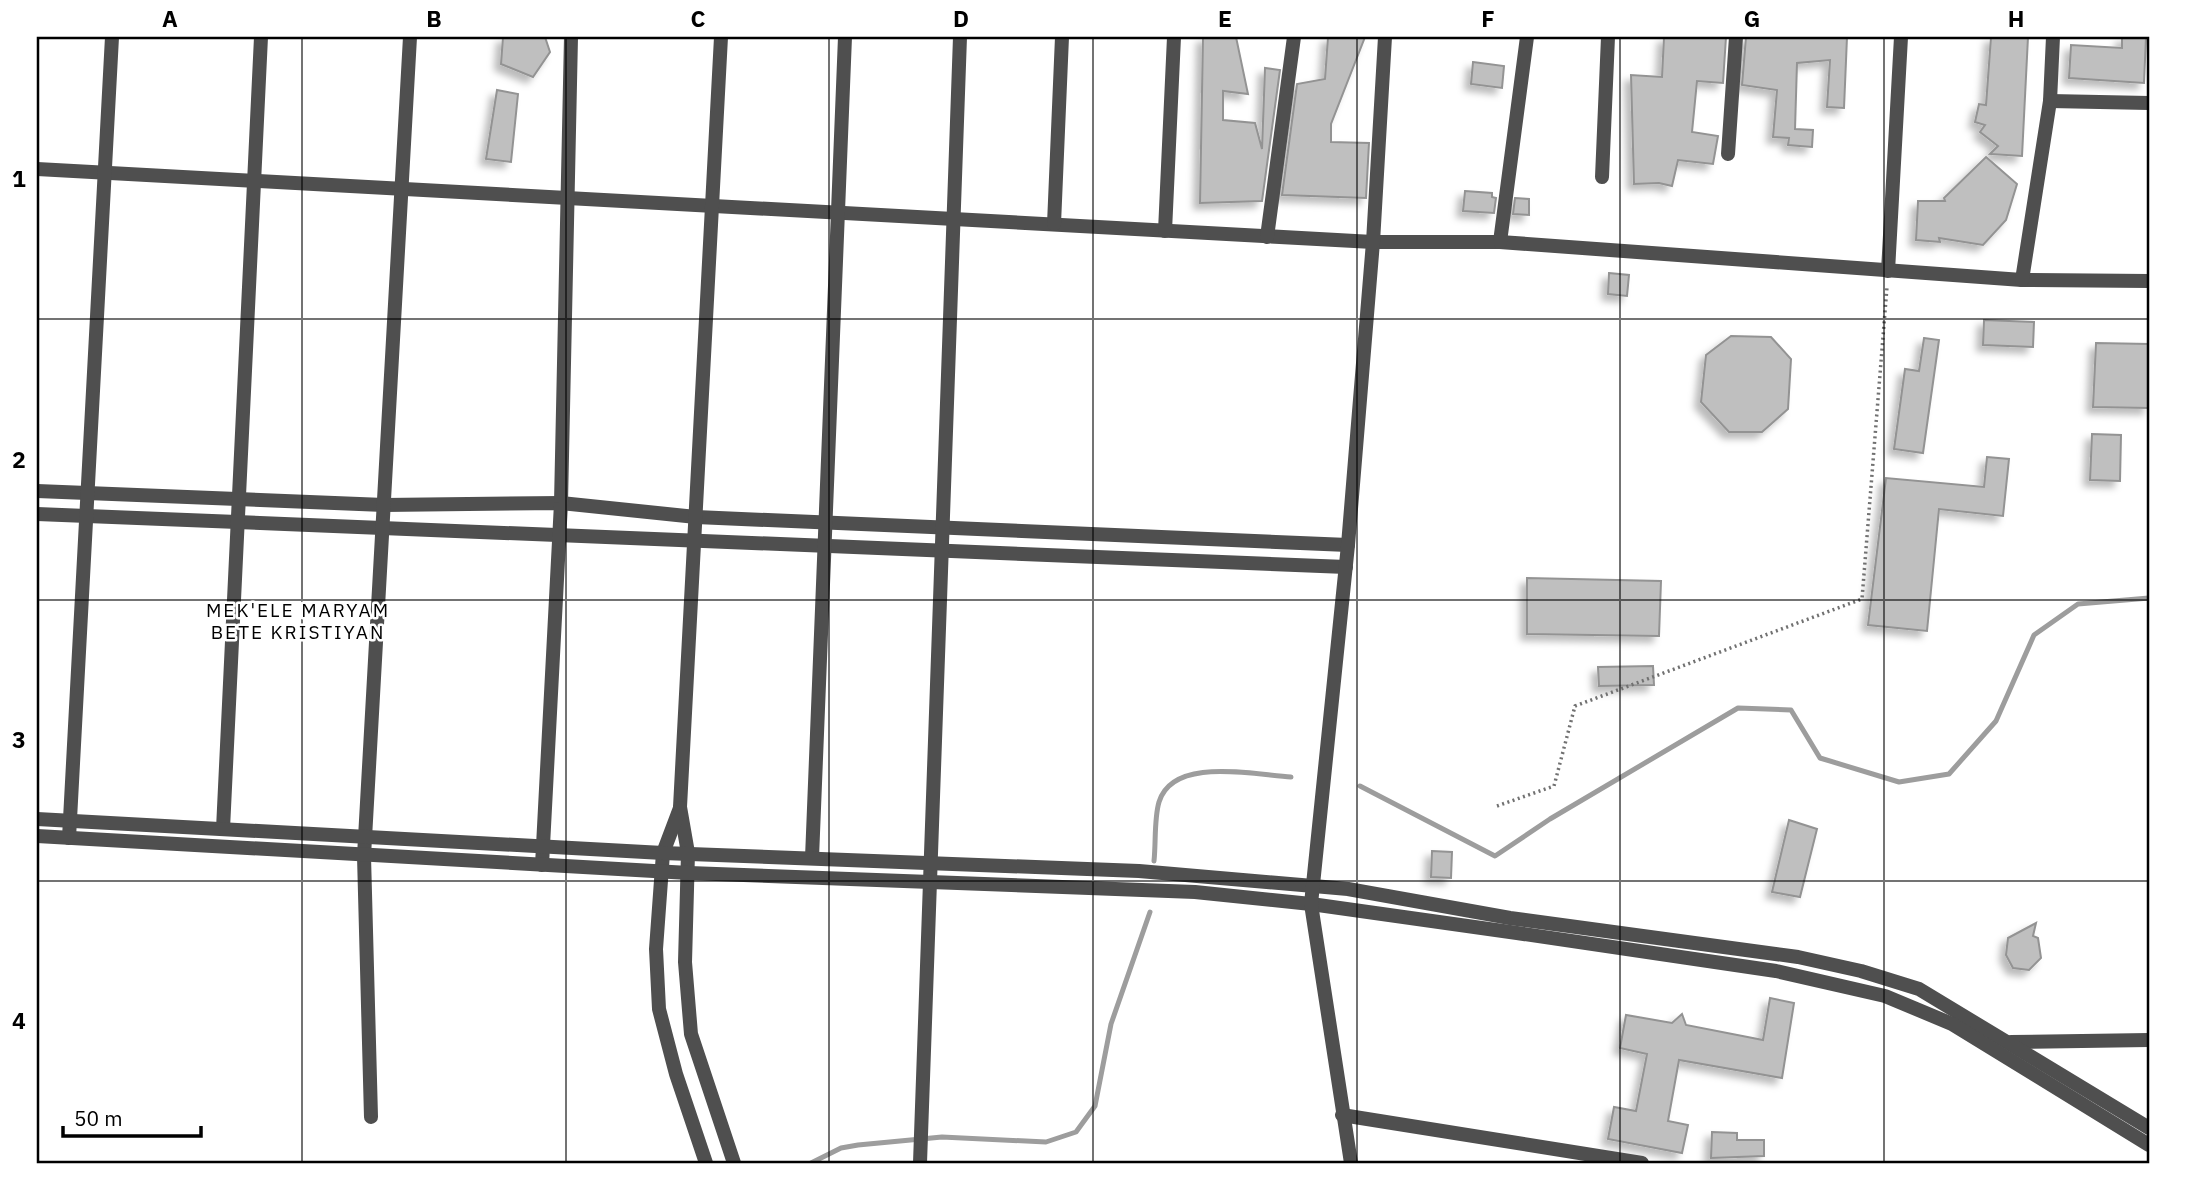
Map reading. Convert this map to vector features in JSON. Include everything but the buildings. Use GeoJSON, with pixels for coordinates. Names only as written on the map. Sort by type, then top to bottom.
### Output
{"type":"FeatureCollection","features":[{"type":"Feature","properties":{"kind":"street"},"geometry":{"type":"LineString","coordinates":[[69,838],[113,37]]}},
{"type":"Feature","properties":{"kind":"street"},"geometry":{"type":"LineString","coordinates":[[223,829],[261,37]]}},
{"type":"Feature","properties":{"kind":"street"},"geometry":{"type":"LineString","coordinates":[[371,1117],[364,856],[410,37]]}},
{"type":"Feature","properties":{"kind":"street"},"geometry":{"type":"LineString","coordinates":[[542,866],[561,503],[571,37]]}},
{"type":"Feature","properties":{"kind":"street"},"geometry":{"type":"LineString","coordinates":[[720,37],[680,807],[689,873],[685,962],[691,1034],[734,1163]]}},
{"type":"Feature","properties":{"kind":"street"},"geometry":{"type":"LineString","coordinates":[[812,858],[845,37]]}},
{"type":"Feature","properties":{"kind":"street"},"geometry":{"type":"LineString","coordinates":[[920,1158],[960,37]]}},
{"type":"Feature","properties":{"kind":"street"},"geometry":{"type":"LineString","coordinates":[[1054,224],[1062,37]]}},
{"type":"Feature","properties":{"kind":"street"},"geometry":{"type":"LineString","coordinates":[[1165,231],[1174,37]]}},
{"type":"Feature","properties":{"kind":"street"},"geometry":{"type":"LineString","coordinates":[[1267,237],[1294,37]]}},
{"type":"Feature","properties":{"kind":"street"},"geometry":{"type":"LineString","coordinates":[[1351,1163],[1311,904],[1348,545],[1373,242],[1385,37]]}},
{"type":"Feature","properties":{"kind":"street"},"geometry":{"type":"LineString","coordinates":[[1500,242],[1527,37]]}},
{"type":"Feature","properties":{"kind":"street"},"geometry":{"type":"LineString","coordinates":[[1601,177],[1608,37]]}},
{"type":"Feature","properties":{"kind":"street"},"geometry":{"type":"LineString","coordinates":[[1728,154],[1737,37]]}},
{"type":"Feature","properties":{"kind":"street"},"geometry":{"type":"LineString","coordinates":[[1888,271],[1901,37]]}},
{"type":"Feature","properties":{"kind":"street"},"geometry":{"type":"LineString","coordinates":[[2022,280],[2050,101],[2053,37]]}},
{"type":"Feature","properties":{"kind":"street"},"geometry":{"type":"LineString","coordinates":[[2050,101],[2149,103]]}},
{"type":"Feature","properties":{"kind":"street"},"geometry":{"type":"LineString","coordinates":[[37,169],[1267,237],[1373,242],[1500,242],[2022,280],[2149,281]]}},
{"type":"Feature","properties":{"kind":"street"},"geometry":{"type":"LineString","coordinates":[[37,491],[384,505],[561,503],[696,517],[825,524],[1348,545]]}},
{"type":"Feature","properties":{"kind":"street"},"geometry":{"type":"LineString","coordinates":[[37,514],[1346,567]]}},
{"type":"Feature","properties":{"kind":"street"},"geometry":{"type":"LineString","coordinates":[[680,807],[663,853],[661,872],[656,949],[659,1009],[676,1074],[706,1163]]}},
{"type":"Feature","properties":{"kind":"street"},"geometry":{"type":"LineString","coordinates":[[37,819],[543,844],[663,853],[1196,874],[1312,888],[1348,889],[1510,918],[1798,957],[1887,979],[1919,989],[2011,1042],[2149,1128]]}},
{"type":"Feature","properties":{"kind":"street"},"geometry":{"type":"LineString","coordinates":[[37,836],[661,872],[1195,892],[1311,904],[1698,960],[1827,981],[1915,1007],[1952,1024],[2149,1145],[2149,1156]]}},
{"type":"Feature","properties":{"kind":"street"},"geometry":{"type":"LineString","coordinates":[[1698,960],[1701,943]]}},
{"type":"Feature","properties":{"kind":"street"},"geometry":{"type":"LineString","coordinates":[[2011,1042],[2149,1040]]}},
{"type":"Feature","properties":{"kind":"street"},"geometry":{"type":"LineString","coordinates":[[1342,1115],[1642,1163]]}},
{"type":"Feature","properties":{"kind":"path"},"geometry":{"type":"LineString","coordinates":[[1497,806],[1554,786],[1575,706],[1861,598],[1888,271]]}},
{"type":"Feature","properties":{"kind":"waterway"},"geometry":{"type":"LineString","coordinates":[[1360,786],[1495,856],[1550,819],[1738,708],[1791,710],[1820,758],[1899,782],[1949,774],[1996,721],[2034,635],[2078,604],[2149,598]]}},
{"type":"Feature","properties":{"kind":"waterway"},"geometry":{"type":"LineString","coordinates":[[1154,861],[1159,802],[1167,788],[1180,778],[1197,773],[1216,772],[1291,777]]}},
{"type":"Feature","properties":{"kind":"waterway"},"geometry":{"type":"LineString","coordinates":[[811,1163],[841,1148],[858,1145],[942,1137],[1046,1142],[1076,1132],[1095,1106],[1111,1024],[1150,912]]}},
{"type":"Feature","properties":{"kind":"district","name":"MEK'ELE MARYAM BETE KRISTIYAN"},"geometry":{"type":"Point","coordinates":[298,621]}}]}
